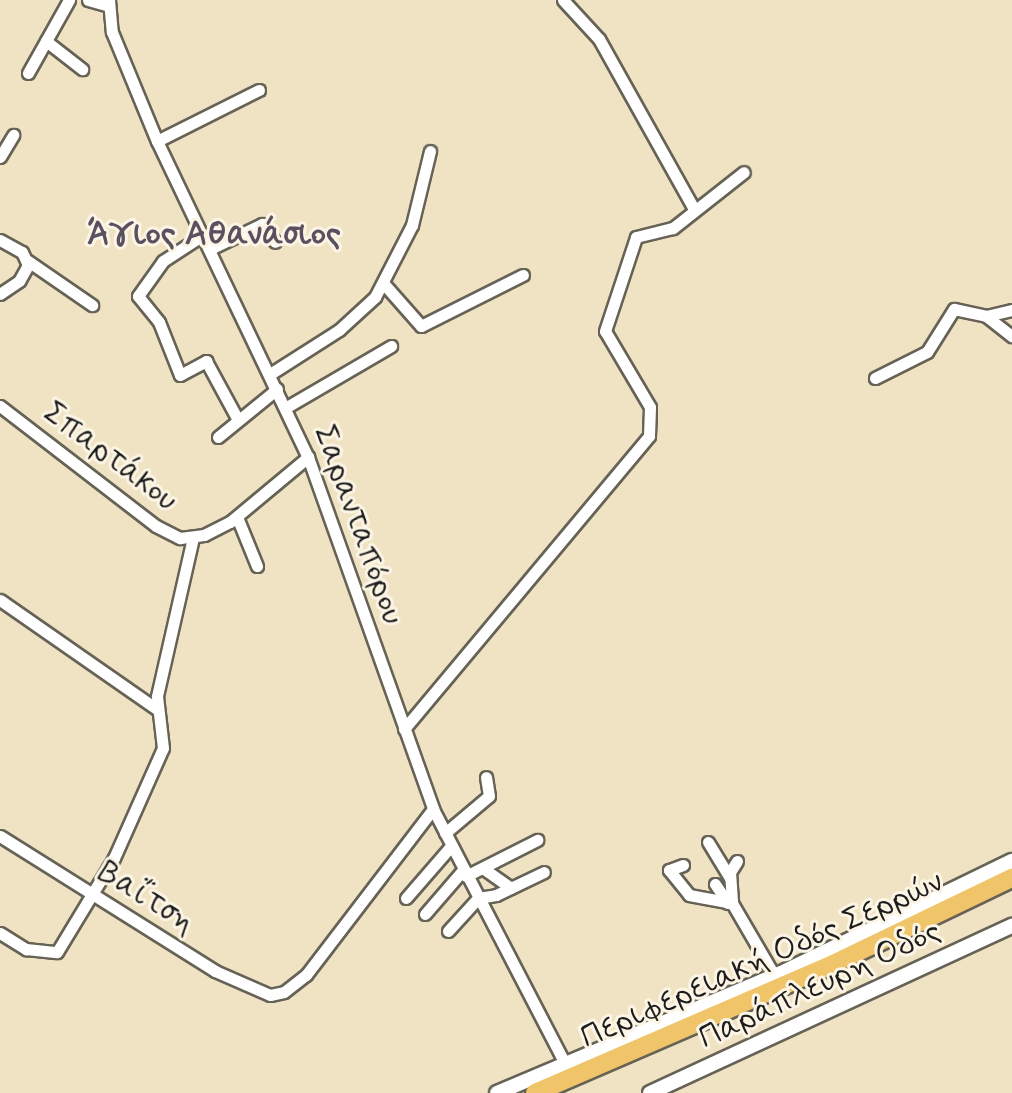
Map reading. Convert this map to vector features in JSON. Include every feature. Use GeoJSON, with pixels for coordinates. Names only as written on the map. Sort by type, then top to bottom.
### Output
{"type":"FeatureCollection","features":[{"type":"Feature","properties":{"kind":"main road","name":"Περιφερειακή Οδός Σερρών"},"geometry":{"type":"LineString","coordinates":[[535,1093],[778,989],[1012,878]]}},
{"type":"Feature","properties":{"kind":"street"},"geometry":{"type":"LineString","coordinates":[[28,73],[69,0]]}},
{"type":"Feature","properties":{"kind":"street"},"geometry":{"type":"LineString","coordinates":[[88,0],[109,3]]}},
{"type":"Feature","properties":{"kind":"street"},"geometry":{"type":"LineString","coordinates":[[563,0],[599,39],[694,209]]}},
{"type":"Feature","properties":{"kind":"street","name":"Σαρανταπόρου"},"geometry":{"type":"LineString","coordinates":[[109,3],[116,44],[157,141],[308,457],[433,809],[566,1066]]}},
{"type":"Feature","properties":{"kind":"street"},"geometry":{"type":"LineString","coordinates":[[46,41],[82,69]]}},
{"type":"Feature","properties":{"kind":"street"},"geometry":{"type":"LineString","coordinates":[[157,141],[259,90]]}},
{"type":"Feature","properties":{"kind":"street"},"geometry":{"type":"LineString","coordinates":[[0,157],[13,135]]}},
{"type":"Feature","properties":{"kind":"street"},"geometry":{"type":"LineString","coordinates":[[270,374],[348,323],[384,284],[412,225],[430,151]]}},
{"type":"Feature","properties":{"kind":"street"},"geometry":{"type":"LineString","coordinates":[[404,729],[606,481],[646,442],[650,407],[612,347],[605,326],[636,237],[668,230],[744,172]]}},
{"type":"Feature","properties":{"kind":"street"},"geometry":{"type":"LineString","coordinates":[[210,249],[262,224],[275,242]]}},
{"type":"Feature","properties":{"kind":"street"},"geometry":{"type":"LineString","coordinates":[[203,235],[163,261],[138,296],[159,322],[180,375],[206,361],[238,420]]}},
{"type":"Feature","properties":{"kind":"street"},"geometry":{"type":"LineString","coordinates":[[0,240],[92,305]]}},
{"type":"Feature","properties":{"kind":"street"},"geometry":{"type":"LineString","coordinates":[[0,294],[21,279],[28,261]]}},
{"type":"Feature","properties":{"kind":"street"},"geometry":{"type":"LineString","coordinates":[[384,284],[421,326],[523,275]]}},
{"type":"Feature","properties":{"kind":"street"},"geometry":{"type":"LineString","coordinates":[[875,378],[927,352],[954,309],[986,316],[1012,336]]}},
{"type":"Feature","properties":{"kind":"street"},"geometry":{"type":"LineString","coordinates":[[986,316],[1012,310]]}},
{"type":"Feature","properties":{"kind":"street"},"geometry":{"type":"LineString","coordinates":[[285,408],[391,346]]}},
{"type":"Feature","properties":{"kind":"street"},"geometry":{"type":"LineString","coordinates":[[218,437],[277,389]]}},
{"type":"Feature","properties":{"kind":"street","name":"Σπαρτάκου"},"geometry":{"type":"LineString","coordinates":[[0,406],[156,526],[175,537],[193,538]]}},
{"type":"Feature","properties":{"kind":"street"},"geometry":{"type":"LineString","coordinates":[[0,933],[26,949],[52,955],[69,938],[94,896],[160,757],[164,736],[157,709],[193,538],[237,517],[308,457]]}},
{"type":"Feature","properties":{"kind":"street"},"geometry":{"type":"LineString","coordinates":[[237,517],[257,566]]}},
{"type":"Feature","properties":{"kind":"street"},"geometry":{"type":"LineString","coordinates":[[0,600],[157,709]]}},
{"type":"Feature","properties":{"kind":"street"},"geometry":{"type":"LineString","coordinates":[[445,833],[489,796],[486,777]]}},
{"type":"Feature","properties":{"kind":"street","name":"Βαΐτση"},"geometry":{"type":"LineString","coordinates":[[0,836],[240,986],[270,995],[284,992],[306,975],[433,809]]}},
{"type":"Feature","properties":{"kind":"street"},"geometry":{"type":"LineString","coordinates":[[425,914],[464,873],[484,869],[537,840]]}},
{"type":"Feature","properties":{"kind":"street"},"geometry":{"type":"LineString","coordinates":[[708,842],[730,878]]}},
{"type":"Feature","properties":{"kind":"street"},"geometry":{"type":"LineString","coordinates":[[406,898],[451,846]]}},
{"type":"Feature","properties":{"kind":"street"},"geometry":{"type":"LineString","coordinates":[[730,903],[730,878],[737,861]]}},
{"type":"Feature","properties":{"kind":"street","name":"Παράπλευρη Οδός"},"geometry":{"type":"LineString","coordinates":[[497,1093],[774,975],[1012,861]]}},
{"type":"Feature","properties":{"kind":"street"},"geometry":{"type":"LineString","coordinates":[[683,865],[669,870],[689,895],[730,903]]}},
{"type":"Feature","properties":{"kind":"street"},"geometry":{"type":"LineString","coordinates":[[484,869],[511,888]]}},
{"type":"Feature","properties":{"kind":"street"},"geometry":{"type":"LineString","coordinates":[[448,931],[478,898],[511,888],[544,872]]}},
{"type":"Feature","properties":{"kind":"street"},"geometry":{"type":"LineString","coordinates":[[715,884],[774,975]]}},
{"type":"Feature","properties":{"kind":"street","name":"Παράπλευρη Οδός"},"geometry":{"type":"LineString","coordinates":[[650,1093],[1012,926]]}},
{"type":"Feature","properties":{"kind":"district","name":"Άγιος Αθανάσιος"},"geometry":{"type":"Point","coordinates":[214,235]}}]}
